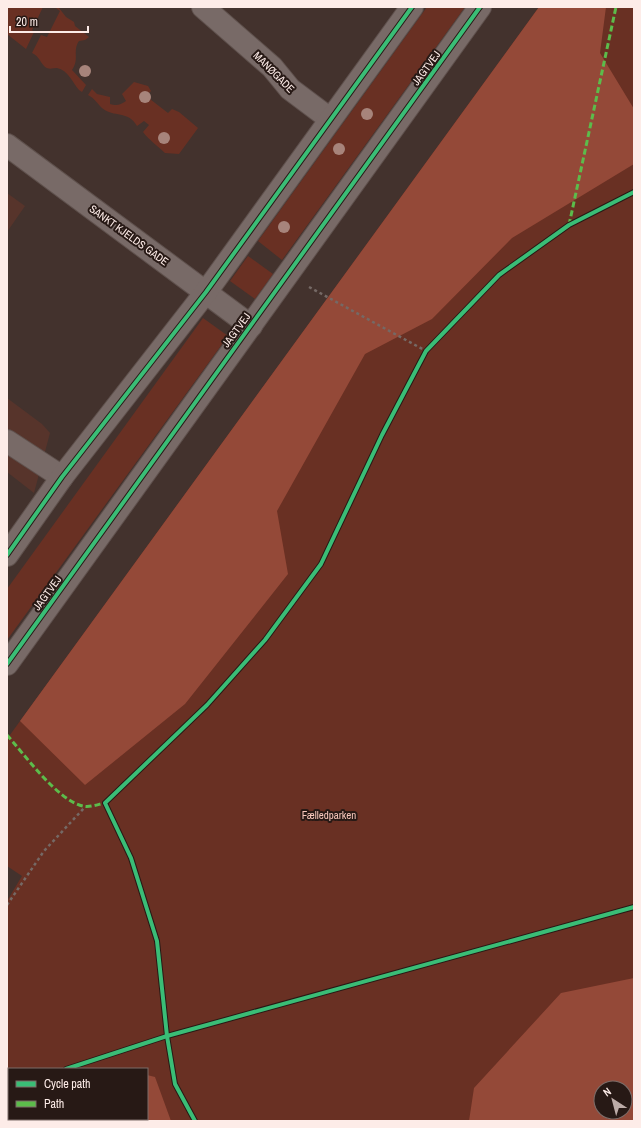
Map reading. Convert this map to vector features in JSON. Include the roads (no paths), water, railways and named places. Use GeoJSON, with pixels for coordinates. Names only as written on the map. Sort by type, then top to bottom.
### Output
{"type":"FeatureCollection","features":[{"type":"Feature","properties":{"kind":"street","name":"MANØGADE"},"geometry":{"type":"LineString","coordinates":[[203,7],[272,67],[290,90],[330,119]]}},
{"type":"Feature","properties":{"kind":"street"},"geometry":{"type":"LineString","coordinates":[[7,555],[62,477],[206,292],[412,7]]}},
{"type":"Feature","properties":{"kind":"street","name":"JAGTVEJ"},"geometry":{"type":"LineString","coordinates":[[7,664],[480,7]]}},
{"type":"Feature","properties":{"kind":"street","name":"SANKT KJELDS GADE"},"geometry":{"type":"LineString","coordinates":[[7,145],[251,326]]}},
{"type":"Feature","properties":{"kind":"street"},"geometry":{"type":"LineString","coordinates":[[7,441],[62,477]]}},
{"type":"Feature","properties":{"kind":"park label","name":"Fælledparken"},"geometry":{"type":"Point","coordinates":[329,815]}}]}
